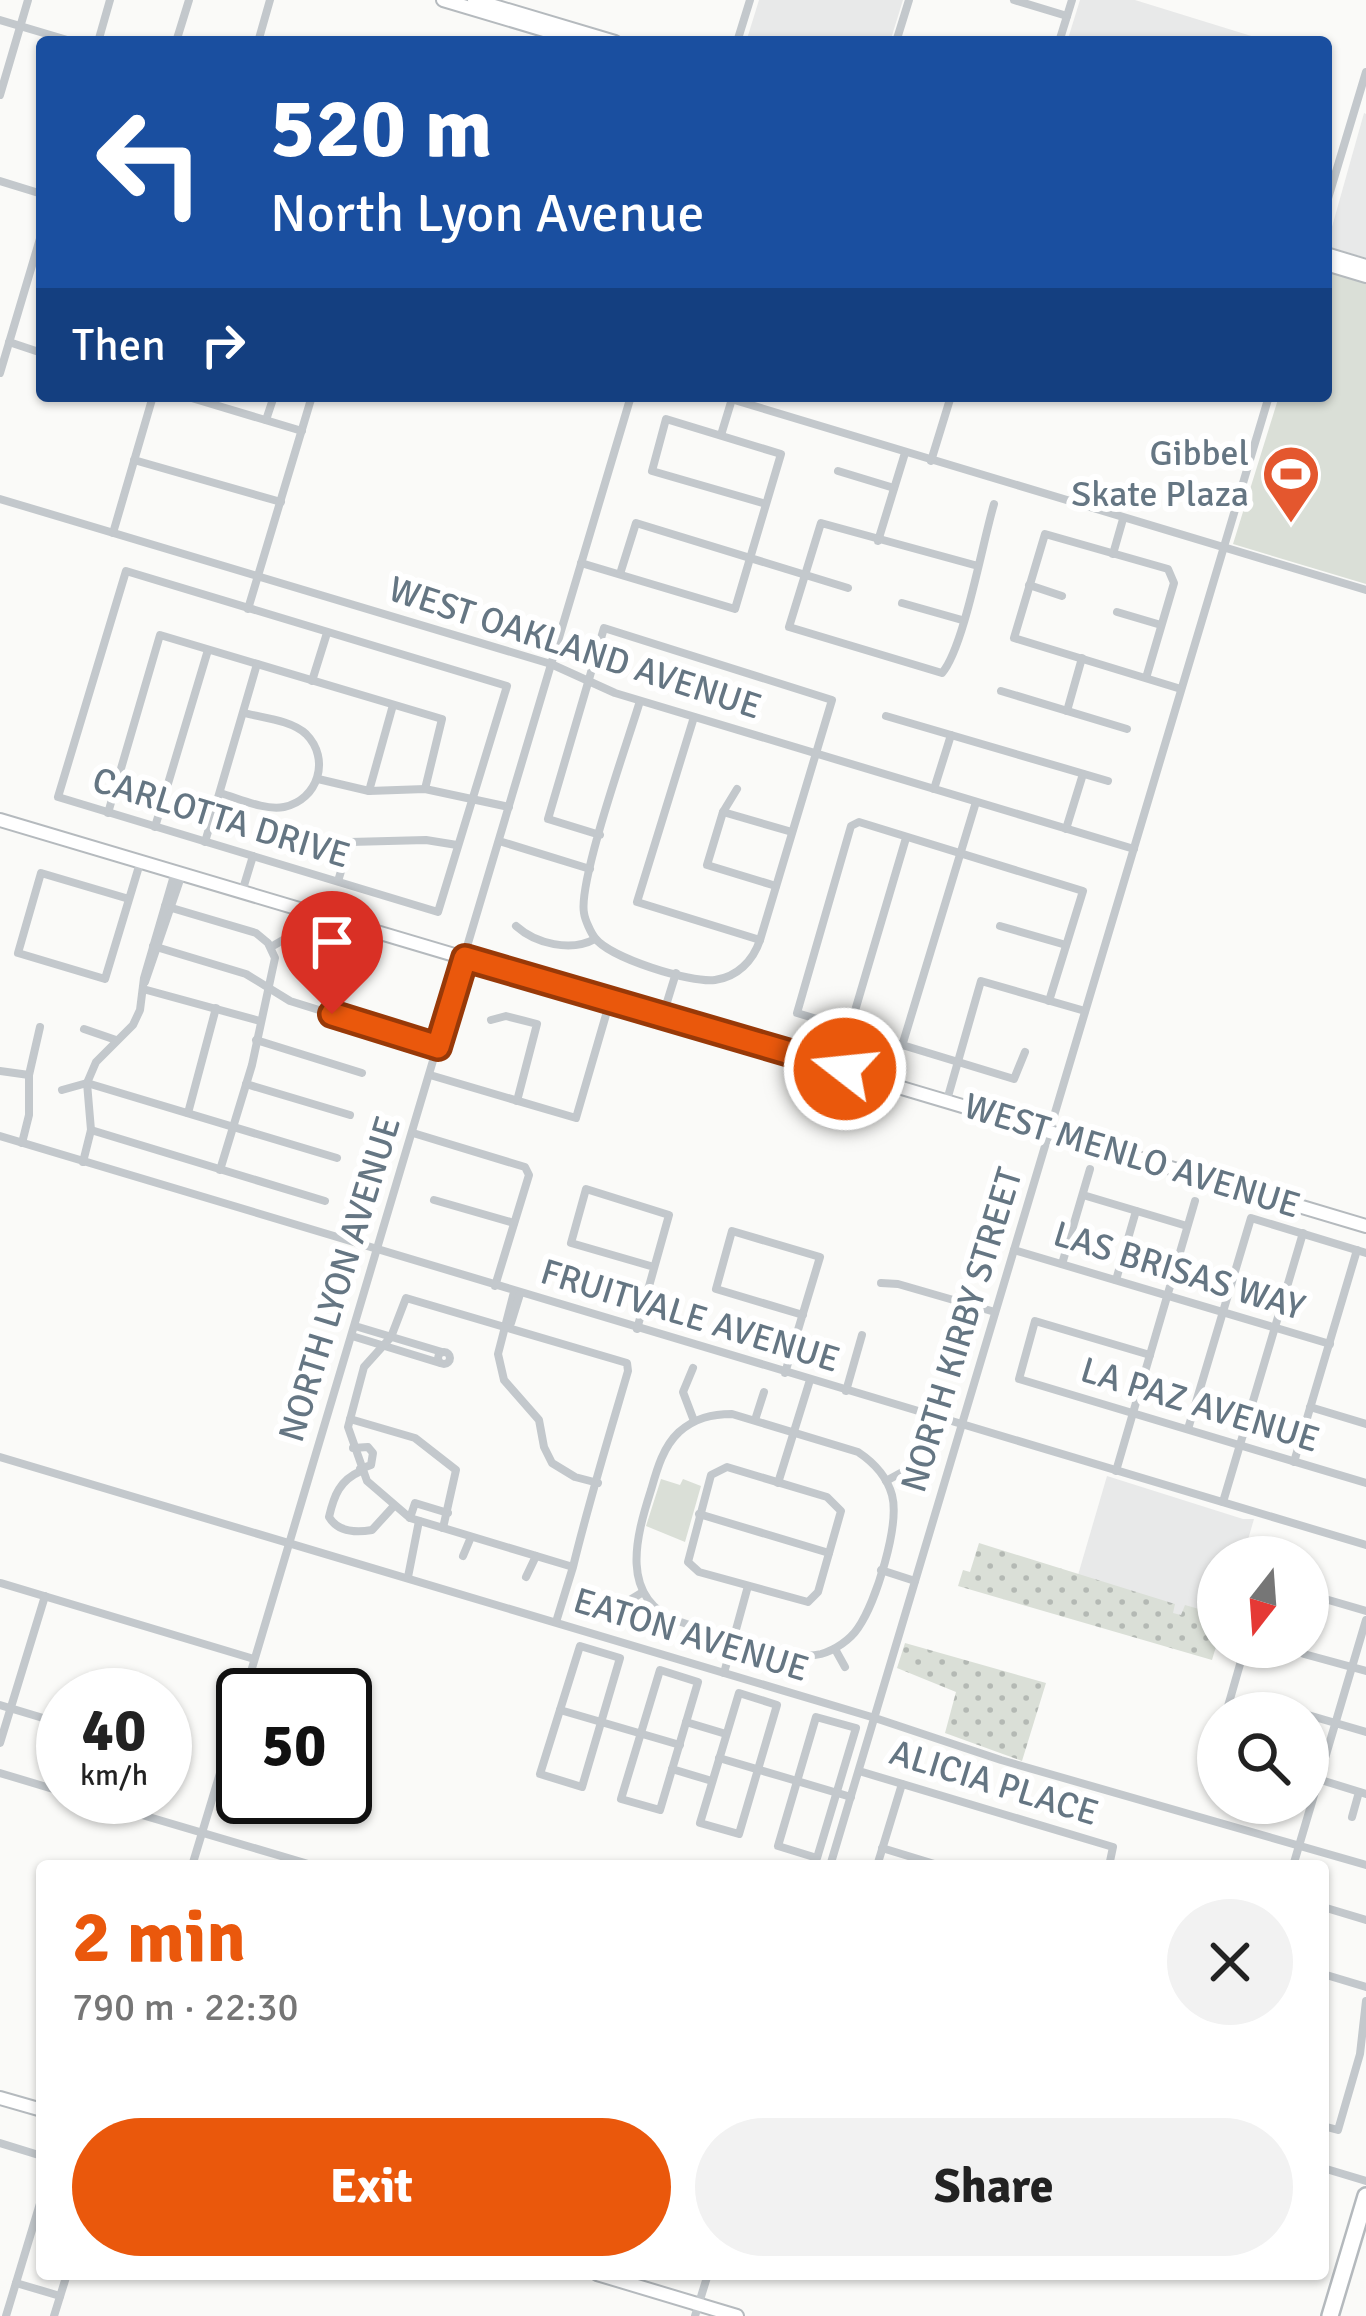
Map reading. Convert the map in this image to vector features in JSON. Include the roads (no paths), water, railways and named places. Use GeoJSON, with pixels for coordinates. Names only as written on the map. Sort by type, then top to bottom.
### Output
{"type":"FeatureCollection","features":[{"type":"Feature","properties":{"kind":"highway"},"geometry":{"type":"LineString","coordinates":[[1334,2316],[1366,2196]]}},
{"type":"Feature","properties":{"kind":"highway"},"geometry":{"type":"LineString","coordinates":[[1334,2316],[1366,2225]]}},
{"type":"Feature","properties":{"kind":"main road"},"geometry":{"type":"LineString","coordinates":[[443,0],[563,36]]}},
{"type":"Feature","properties":{"kind":"main road"},"geometry":{"type":"LineString","coordinates":[[474,0],[595,36]]}},
{"type":"Feature","properties":{"kind":"main road"},"geometry":{"type":"LineString","coordinates":[[529,26],[536,23],[591,36]]}},
{"type":"Feature","properties":{"kind":"main road"},"geometry":{"type":"LineString","coordinates":[[1332,256],[1366,266]]}},
{"type":"Feature","properties":{"kind":"main road"},"geometry":{"type":"LineString","coordinates":[[1332,266],[1366,276]]}},
{"type":"Feature","properties":{"kind":"main road","name":"WEST MENLO AVENUE"},"geometry":{"type":"LineString","coordinates":[[0,820],[1366,1226]]}},
{"type":"Feature","properties":{"kind":"main road"},"geometry":{"type":"LineString","coordinates":[[0,2098],[36,2108]]}},
{"type":"Feature","properties":{"kind":"main road"},"geometry":{"type":"LineString","coordinates":[[614,2280],[697,2310],[736,2316]]}},
{"type":"Feature","properties":{"kind":"street"},"geometry":{"type":"LineString","coordinates":[[0,95],[28,0]]}},
{"type":"Feature","properties":{"kind":"street"},"geometry":{"type":"LineString","coordinates":[[100,36],[110,0]]}},
{"type":"Feature","properties":{"kind":"street"},"geometry":{"type":"LineString","coordinates":[[178,36],[189,0]]}},
{"type":"Feature","properties":{"kind":"street"},"geometry":{"type":"LineString","coordinates":[[260,36],[271,0]]}},
{"type":"Feature","properties":{"kind":"street"},"geometry":{"type":"LineString","coordinates":[[739,36],[750,0]]}},
{"type":"Feature","properties":{"kind":"street"},"geometry":{"type":"LineString","coordinates":[[898,36],[909,0]]}},
{"type":"Feature","properties":{"kind":"street"},"geometry":{"type":"LineString","coordinates":[[1014,0],[1067,16]]}},
{"type":"Feature","properties":{"kind":"street"},"geometry":{"type":"LineString","coordinates":[[1061,36],[1072,0]]}},
{"type":"Feature","properties":{"kind":"street"},"geometry":{"type":"LineString","coordinates":[[0,20],[54,36]]}},
{"type":"Feature","properties":{"kind":"street"},"geometry":{"type":"LineString","coordinates":[[1332,185],[1366,72]]}},
{"type":"Feature","properties":{"kind":"street"},"geometry":{"type":"LineString","coordinates":[[0,181],[36,192]]}},
{"type":"Feature","properties":{"kind":"street"},"geometry":{"type":"LineString","coordinates":[[0,373],[36,252]]}},
{"type":"Feature","properties":{"kind":"street"},"geometry":{"type":"LineString","coordinates":[[9,342],[36,350]]}},
{"type":"Feature","properties":{"kind":"street"},"geometry":{"type":"LineString","coordinates":[[113,533],[151,402]]}},
{"type":"Feature","properties":{"kind":"street"},"geometry":{"type":"LineString","coordinates":[[205,402],[302,431]]}},
{"type":"Feature","properties":{"kind":"street"},"geometry":{"type":"LineString","coordinates":[[266,420],[272,402]]}},
{"type":"Feature","properties":{"kind":"street"},"geometry":{"type":"LineString","coordinates":[[310,402],[248,609],[507,686],[458,845],[426,840],[350,842],[338,881]]}},
{"type":"Feature","properties":{"kind":"street","name":"NORTH LYON AVENUE"},"geometry":{"type":"LineString","coordinates":[[251,1668],[629,402]]}},
{"type":"Feature","properties":{"kind":"street"},"geometry":{"type":"LineString","coordinates":[[721,435],[732,402]]}},
{"type":"Feature","properties":{"kind":"street"},"geometry":{"type":"LineString","coordinates":[[742,402],[1366,590]]}},
{"type":"Feature","properties":{"kind":"street"},"geometry":{"type":"LineString","coordinates":[[932,461],[949,402]]}},
{"type":"Feature","properties":{"kind":"street","name":"NORTH KIRBY STREET"},"geometry":{"type":"LineString","coordinates":[[832,1860],[1267,402]]}},
{"type":"Feature","properties":{"kind":"street"},"geometry":{"type":"LineString","coordinates":[[581,563],[735,609],[782,454],[666,419],[652,471],[766,504]]}},
{"type":"Feature","properties":{"kind":"street"},"geometry":{"type":"LineString","coordinates":[[878,541],[905,454]]}},
{"type":"Feature","properties":{"kind":"street"},"geometry":{"type":"LineString","coordinates":[[134,460],[280,502]]}},
{"type":"Feature","properties":{"kind":"street"},"geometry":{"type":"LineString","coordinates":[[838,471],[894,488]]}},
{"type":"Feature","properties":{"kind":"street","name":"WEST OAKLAND AVENUE"},"geometry":{"type":"LineString","coordinates":[[0,500],[550,664],[640,701],[1134,849]]}},
{"type":"Feature","properties":{"kind":"street"},"geometry":{"type":"LineString","coordinates":[[978,566],[820,523],[789,627],[942,673],[949,667],[978,566],[994,503]]}},
{"type":"Feature","properties":{"kind":"street"},"geometry":{"type":"LineString","coordinates":[[1113,554],[1123,519]]}},
{"type":"Feature","properties":{"kind":"street"},"geometry":{"type":"LineString","coordinates":[[620,574],[637,524],[848,588]]}},
{"type":"Feature","properties":{"kind":"street"},"geometry":{"type":"LineString","coordinates":[[1146,678],[1174,583],[1168,569],[1045,534],[1013,638],[1181,689]]}},
{"type":"Feature","properties":{"kind":"street","name":"CARLOTTA DRIVE"},"geometry":{"type":"LineString","coordinates":[[248,609],[126,571],[58,797],[438,912],[458,845]]}},
{"type":"Feature","properties":{"kind":"street"},"geometry":{"type":"LineString","coordinates":[[1030,585],[1062,596]]}},
{"type":"Feature","properties":{"kind":"street"},"geometry":{"type":"LineString","coordinates":[[902,603],[962,620]]}},
{"type":"Feature","properties":{"kind":"street"},"geometry":{"type":"LineString","coordinates":[[1118,612],[1161,625]]}},
{"type":"Feature","properties":{"kind":"street"},"geometry":{"type":"LineString","coordinates":[[600,835],[548,819],[604,628],[832,700],[760,940],[742,968],[717,980],[676,973],[612,952],[595,939],[584,915],[584,891],[640,701]]}},
{"type":"Feature","properties":{"kind":"street"},"geometry":{"type":"LineString","coordinates":[[312,681],[327,633]]}},
{"type":"Feature","properties":{"kind":"street"},"geometry":{"type":"LineString","coordinates":[[108,813],[160,635],[442,719],[425,788]]}},
{"type":"Feature","properties":{"kind":"street"},"geometry":{"type":"LineString","coordinates":[[155,827],[208,649]]}},
{"type":"Feature","properties":{"kind":"street"},"geometry":{"type":"LineString","coordinates":[[1067,711],[1082,658]]}},
{"type":"Feature","properties":{"kind":"street"},"geometry":{"type":"LineString","coordinates":[[205,842],[257,664]]}},
{"type":"Feature","properties":{"kind":"street"},"geometry":{"type":"LineString","coordinates":[[1000,691],[1127,729]]}},
{"type":"Feature","properties":{"kind":"street"},"geometry":{"type":"LineString","coordinates":[[369,791],[393,705]]}},
{"type":"Feature","properties":{"kind":"street"},"geometry":{"type":"LineString","coordinates":[[220,793],[280,808],[310,793],[318,778],[319,758],[308,736],[294,726],[244,713]]}},
{"type":"Feature","properties":{"kind":"street"},"geometry":{"type":"LineString","coordinates":[[886,716],[1108,782]]}},
{"type":"Feature","properties":{"kind":"street"},"geometry":{"type":"LineString","coordinates":[[694,717],[637,902],[760,940]]}},
{"type":"Feature","properties":{"kind":"street"},"geometry":{"type":"LineString","coordinates":[[934,789],[950,735]]}},
{"type":"Feature","properties":{"kind":"street"},"geometry":{"type":"LineString","coordinates":[[1066,829],[1083,774]]}},
{"type":"Feature","properties":{"kind":"street"},"geometry":{"type":"LineString","coordinates":[[318,778],[369,791],[425,788],[508,807]]}},
{"type":"Feature","properties":{"kind":"street"},"geometry":{"type":"LineString","coordinates":[[736,790],[723,812],[707,865],[776,886]]}},
{"type":"Feature","properties":{"kind":"street"},"geometry":{"type":"LineString","coordinates":[[902,1046],[976,802]]}},
{"type":"Feature","properties":{"kind":"street"},"geometry":{"type":"LineString","coordinates":[[723,812],[792,832]]}},
{"type":"Feature","properties":{"kind":"street"},"geometry":{"type":"LineString","coordinates":[[1025,1052],[1014,1079],[797,1013],[851,826],[860,822],[1083,891],[1049,1000]]}},
{"type":"Feature","properties":{"kind":"street"},"geometry":{"type":"LineString","coordinates":[[849,1031],[907,838]]}},
{"type":"Feature","properties":{"kind":"street"},"geometry":{"type":"LineString","coordinates":[[499,841],[590,869]]}},
{"type":"Feature","properties":{"kind":"street"},"geometry":{"type":"LineString","coordinates":[[242,892],[254,856]]}},
{"type":"Feature","properties":{"kind":"street"},"geometry":{"type":"LineString","coordinates":[[129,899],[41,873],[18,953],[105,980],[140,862]]}},
{"type":"Feature","properties":{"kind":"street"},"geometry":{"type":"LineString","coordinates":[[82,1162],[91,1130],[87,1083],[96,1061],[133,1025],[178,873]]}},
{"type":"Feature","properties":{"kind":"street"},"geometry":{"type":"LineString","coordinates":[[168,907],[256,933],[271,947],[276,963],[220,1169]]}},
{"type":"Feature","properties":{"kind":"street"},"geometry":{"type":"LineString","coordinates":[[516,926],[526,935],[562,945],[581,947],[595,939]]}},
{"type":"Feature","properties":{"kind":"street"},"geometry":{"type":"LineString","coordinates":[[1000,926],[1066,945]]}},
{"type":"Feature","properties":{"kind":"street"},"geometry":{"type":"LineString","coordinates":[[271,947],[283,940]]}},
{"type":"Feature","properties":{"kind":"street"},"geometry":{"type":"LineString","coordinates":[[156,947],[246,974],[290,1001],[438,1047]]}},
{"type":"Feature","properties":{"kind":"street"},"geometry":{"type":"LineString","coordinates":[[662,1017],[676,973]]}},
{"type":"Feature","properties":{"kind":"street"},"geometry":{"type":"LineString","coordinates":[[946,1100],[981,981],[1085,1011]]}},
{"type":"Feature","properties":{"kind":"street"},"geometry":{"type":"LineString","coordinates":[[144,986],[260,1022]]}},
{"type":"Feature","properties":{"kind":"street"},"geometry":{"type":"LineString","coordinates":[[430,1075],[575,1118],[610,1001]]}},
{"type":"Feature","properties":{"kind":"street"},"geometry":{"type":"LineString","coordinates":[[188,1113],[216,1008]]}},
{"type":"Feature","properties":{"kind":"street"},"geometry":{"type":"LineString","coordinates":[[491,1020],[506,1016],[533,1020],[538,1030],[517,1101]]}},
{"type":"Feature","properties":{"kind":"street"},"geometry":{"type":"LineString","coordinates":[[22,1143],[40,1027]]}},
{"type":"Feature","properties":{"kind":"street"},"geometry":{"type":"LineString","coordinates":[[84,1028],[116,1040]]}},
{"type":"Feature","properties":{"kind":"street"},"geometry":{"type":"LineString","coordinates":[[256,1040],[362,1073]]}},
{"type":"Feature","properties":{"kind":"street"},"geometry":{"type":"LineString","coordinates":[[0,1071],[29,1075]]}},
{"type":"Feature","properties":{"kind":"street"},"geometry":{"type":"LineString","coordinates":[[62,1090],[87,1083],[337,1158]]}},
{"type":"Feature","properties":{"kind":"street"},"geometry":{"type":"LineString","coordinates":[[246,1084],[350,1115]]}},
{"type":"Feature","properties":{"kind":"street"},"geometry":{"type":"LineString","coordinates":[[91,1130],[325,1201]]}},
{"type":"Feature","properties":{"kind":"street"},"geometry":{"type":"LineString","coordinates":[[412,1133],[525,1167],[529,1175],[495,1286]]}},
{"type":"Feature","properties":{"kind":"street","name":"FRUITVALE AVENUE"},"geometry":{"type":"LineString","coordinates":[[0,1136],[1366,1545]]}},
{"type":"Feature","properties":{"kind":"street"},"geometry":{"type":"LineString","coordinates":[[1062,1264],[1090,1169]]}},
{"type":"Feature","properties":{"kind":"street"},"geometry":{"type":"LineString","coordinates":[[637,1329],[669,1215],[586,1189],[572,1243],[654,1267]]}},
{"type":"Feature","properties":{"kind":"street"},"geometry":{"type":"LineString","coordinates":[[1083,1195],[1187,1226]]}},
{"type":"Feature","properties":{"kind":"street"},"geometry":{"type":"LineString","coordinates":[[434,1200],[514,1223]]}},
{"type":"Feature","properties":{"kind":"street"},"geometry":{"type":"LineString","coordinates":[[1116,1471],[1195,1201]]}},
{"type":"Feature","properties":{"kind":"street"},"geometry":{"type":"LineString","coordinates":[[1116,1280],[1136,1211]]}},
{"type":"Feature","properties":{"kind":"street"},"geometry":{"type":"LineString","coordinates":[[1188,1430],[1251,1218],[1303,1233],[1361,1251],[1294,1462]]}},
{"type":"Feature","properties":{"kind":"street"},"geometry":{"type":"LineString","coordinates":[[785,1373],[803,1315],[820,1257],[732,1231],[716,1288],[803,1315]]}},
{"type":"Feature","properties":{"kind":"street"},"geometry":{"type":"LineString","coordinates":[[1223,1502],[1303,1233]]}},
{"type":"Feature","properties":{"kind":"street","name":"LAS BRISAS WAY"},"geometry":{"type":"LineString","coordinates":[[1014,1250],[1330,1344]]}},
{"type":"Feature","properties":{"kind":"street"},"geometry":{"type":"LineString","coordinates":[[881,1283],[995,1312]]}},
{"type":"Feature","properties":{"kind":"street"},"geometry":{"type":"LineString","coordinates":[[505,1325],[511,1323],[517,1293]]}},
{"type":"Feature","properties":{"kind":"street"},"geometry":{"type":"LineString","coordinates":[[556,1622],[573,1567],[580,1530],[598,1484],[628,1370],[625,1361],[406,1298],[388,1342],[364,1367],[350,1419],[352,1448],[360,1470],[376,1493],[414,1520],[573,1567]]}},
{"type":"Feature","properties":{"kind":"street","name":"LA PAZ AVENUE"},"geometry":{"type":"LineString","coordinates":[[1150,1355],[1035,1321],[1018,1378],[1366,1483]]}},
{"type":"Feature","properties":{"kind":"street"},"geometry":{"type":"LineString","coordinates":[[505,1325],[500,1368],[504,1380],[539,1420],[552,1463],[598,1484]]}},
{"type":"Feature","properties":{"kind":"street"},"geometry":{"type":"LineString","coordinates":[[353,1331],[441,1357]]}},
{"type":"Feature","properties":{"kind":"street"},"geometry":{"type":"LineString","coordinates":[[845,1391],[862,1335]]}},
{"type":"Feature","properties":{"kind":"street"},"geometry":{"type":"LineString","coordinates":[[693,1368],[682,1392],[694,1421]]}},
{"type":"Feature","properties":{"kind":"street"},"geometry":{"type":"LineString","coordinates":[[778,1483],[810,1380]]}},
{"type":"Feature","properties":{"kind":"street"},"geometry":{"type":"LineString","coordinates":[[755,1420],[764,1392]]}},
{"type":"Feature","properties":{"kind":"street"},"geometry":{"type":"LineString","coordinates":[[1310,1407],[1365,1422]]}},
{"type":"Feature","properties":{"kind":"street"},"geometry":{"type":"LineString","coordinates":[[732,1414],[755,1420],[858,1452],[886,1481],[894,1522],[881,1570],[860,1625],[835,1649],[811,1656],[791,1654],[666,1616],[643,1592],[634,1558],[637,1533],[663,1454],[676,1434],[694,1421],[732,1414]]}},
{"type":"Feature","properties":{"kind":"street"},"geometry":{"type":"LineString","coordinates":[[350,1419],[415,1438],[456,1470],[443,1528]]}},
{"type":"Feature","properties":{"kind":"street"},"geometry":{"type":"LineString","coordinates":[[352,1448],[368,1447],[374,1453],[371,1465],[346,1478],[337,1490],[328,1516],[333,1524],[350,1531],[372,1530],[393,1507]]}},
{"type":"Feature","properties":{"kind":"street","name":"EATON AVENUE"},"geometry":{"type":"LineString","coordinates":[[0,1457],[874,1718],[1000,1760],[1366,1865]]}},
{"type":"Feature","properties":{"kind":"street"},"geometry":{"type":"LineString","coordinates":[[727,1467],[838,1504],[841,1511],[818,1592],[808,1602],[699,1572],[688,1562],[699,1514],[711,1475],[727,1467]]}},
{"type":"Feature","properties":{"kind":"street"},"geometry":{"type":"LineString","coordinates":[[886,1481],[906,1470]]}},
{"type":"Feature","properties":{"kind":"street"},"geometry":{"type":"LineString","coordinates":[[405,1576],[415,1503],[448,1513]]}},
{"type":"Feature","properties":{"kind":"street"},"geometry":{"type":"LineString","coordinates":[[699,1514],[829,1553]]}},
{"type":"Feature","properties":{"kind":"street"},"geometry":{"type":"LineString","coordinates":[[463,1556],[471,1537]]}},
{"type":"Feature","properties":{"kind":"street"},"geometry":{"type":"LineString","coordinates":[[526,1576],[536,1556]]}},
{"type":"Feature","properties":{"kind":"street"},"geometry":{"type":"LineString","coordinates":[[881,1570],[915,1581]]}},
{"type":"Feature","properties":{"kind":"street"},"geometry":{"type":"LineString","coordinates":[[1,1583],[254,1659]]}},
{"type":"Feature","properties":{"kind":"street"},"geometry":{"type":"LineString","coordinates":[[724,1673],[748,1586]]}},
{"type":"Feature","properties":{"kind":"street"},"geometry":{"type":"LineString","coordinates":[[625,1603],[643,1592]]}},
{"type":"Feature","properties":{"kind":"street"},"geometry":{"type":"LineString","coordinates":[[0,1743],[5,1707],[45,1596]]}},
{"type":"Feature","properties":{"kind":"street"},"geometry":{"type":"LineString","coordinates":[[1329,1600],[1366,1611]]}},
{"type":"Feature","properties":{"kind":"street"},"geometry":{"type":"LineString","coordinates":[[1329,1748],[1366,1620]]}},
{"type":"Feature","properties":{"kind":"street"},"geometry":{"type":"LineString","coordinates":[[580,1646],[620,1658],[582,1787],[540,1774],[560,1710],[580,1646]]}},
{"type":"Feature","properties":{"kind":"street"},"geometry":{"type":"LineString","coordinates":[[835,1649],[844,1667]]}},
{"type":"Feature","properties":{"kind":"street"},"geometry":{"type":"LineString","coordinates":[[1329,1661],[1366,1671]]}},
{"type":"Feature","properties":{"kind":"street"},"geometry":{"type":"LineString","coordinates":[[660,1670],[698,1682],[686,1722],[660,1810],[621,1799],[660,1670]]}},
{"type":"Feature","properties":{"kind":"street"},"geometry":{"type":"LineString","coordinates":[[739,1694],[777,1705],[739,1834],[700,1823],[719,1758],[739,1694]]}},
{"type":"Feature","properties":{"kind":"street"},"geometry":{"type":"LineString","coordinates":[[5,1707],[36,1716]]}},
{"type":"Feature","properties":{"kind":"street"},"geometry":{"type":"LineString","coordinates":[[560,1710],[680,1745]]}},
{"type":"Feature","properties":{"kind":"street"},"geometry":{"type":"LineString","coordinates":[[816,1717],[856,1728],[817,1858],[778,1846],[798,1781],[816,1717]]}},
{"type":"Feature","properties":{"kind":"street"},"geometry":{"type":"LineString","coordinates":[[686,1722],[726,1734]]}},
{"type":"Feature","properties":{"kind":"street"},"geometry":{"type":"LineString","coordinates":[[1329,1722],[1366,1732]]}},
{"type":"Feature","properties":{"kind":"street"},"geometry":{"type":"LineString","coordinates":[[719,1758],[851,1797]]}},
{"type":"Feature","properties":{"kind":"street"},"geometry":{"type":"LineString","coordinates":[[672,1769],[712,1781]]}},
{"type":"Feature","properties":{"kind":"street","name":"ALICIA PLACE"},"geometry":{"type":"LineString","coordinates":[[859,1771],[1113,1847],[1110,1860]]}},
{"type":"Feature","properties":{"kind":"street"},"geometry":{"type":"LineString","coordinates":[[0,1773],[36,1784]]}},
{"type":"Feature","properties":{"kind":"street"},"geometry":{"type":"LineString","coordinates":[[1329,1783],[1363,1793],[1352,1817]]}},
{"type":"Feature","properties":{"kind":"street"},"geometry":{"type":"LineString","coordinates":[[879,1860],[902,1784]]}},
{"type":"Feature","properties":{"kind":"street","name":"NORTH LYON AVENUE"},"geometry":{"type":"LineString","coordinates":[[194,1860],[216,1786]]}},
{"type":"Feature","properties":{"kind":"street"},"geometry":{"type":"LineString","coordinates":[[174,1824],[295,1860]]}},
{"type":"Feature","properties":{"kind":"street"},"geometry":{"type":"LineString","coordinates":[[1295,1860],[1306,1824]]}},
{"type":"Feature","properties":{"kind":"street"},"geometry":{"type":"LineString","coordinates":[[882,1848],[921,1860]]}},
{"type":"Feature","properties":{"kind":"street"},"geometry":{"type":"LineString","coordinates":[[1329,1909],[1366,1920]]}},
{"type":"Feature","properties":{"kind":"street"},"geometry":{"type":"LineString","coordinates":[[1329,1976],[1366,1987]]}},
{"type":"Feature","properties":{"kind":"street"},"geometry":{"type":"LineString","coordinates":[[1329,2128],[1338,2131],[1360,2054],[1366,2000]]}},
{"type":"Feature","properties":{"kind":"street"},"geometry":{"type":"LineString","coordinates":[[0,2143],[36,2154]]}},
{"type":"Feature","properties":{"kind":"street"},"geometry":{"type":"LineString","coordinates":[[1329,2170],[1366,2181]]}},
{"type":"Feature","properties":{"kind":"street"},"geometry":{"type":"LineString","coordinates":[[6,2316],[36,2217]]}},
{"type":"Feature","properties":{"kind":"street"},"geometry":{"type":"LineString","coordinates":[[54,2316],[65,2280]]}},
{"type":"Feature","properties":{"kind":"street"},"geometry":{"type":"LineString","coordinates":[[697,2310],[706,2280]]}},
{"type":"Feature","properties":{"kind":"street"},"geometry":{"type":"LineString","coordinates":[[16,2283],[60,2296]]}},
{"type":"Feature","properties":{"kind":"place","name":"Gibbel Skate Plaza"},"geometry":{"type":"Point","coordinates":[1291,525]}}]}
